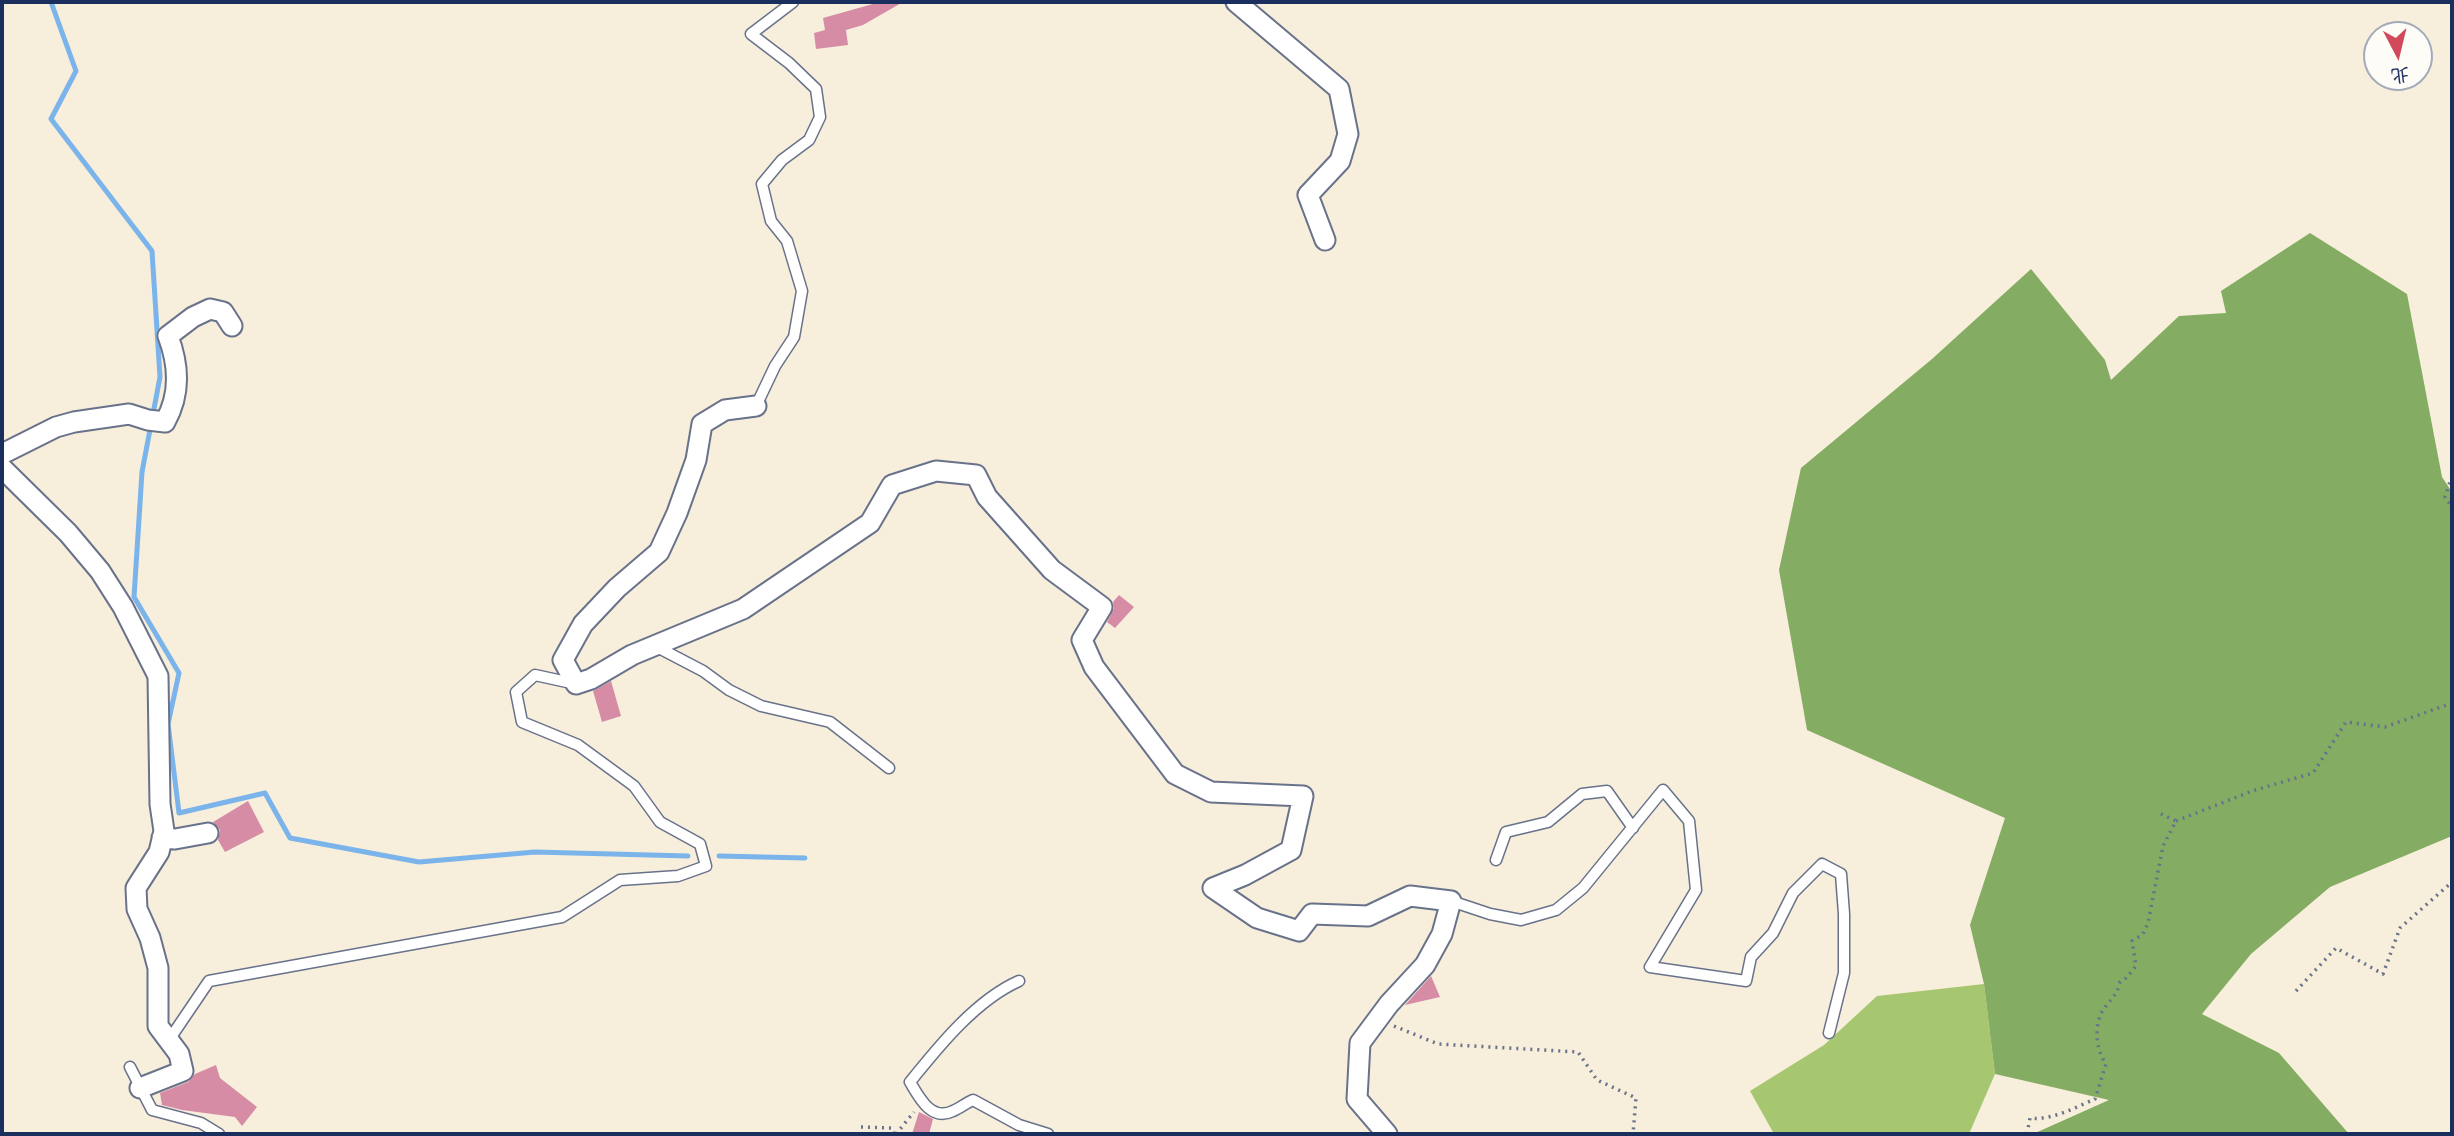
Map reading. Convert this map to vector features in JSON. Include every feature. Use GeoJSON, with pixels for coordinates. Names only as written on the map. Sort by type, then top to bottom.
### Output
{"type":"FeatureCollection","features":[{"type":"Feature","properties":{"kind":"street"},"geometry":{"type":"LineString","coordinates":[[1236,2],[1339,89],[1348,134],[1340,161],[1308,195],[1325,240]]}},
{"type":"Feature","properties":{"kind":"street"},"geometry":{"type":"LineString","coordinates":[[2,454],[39,435],[74,422],[129,414],[157,421],[175,405],[176,367],[168,336],[193,317],[211,309],[223,312],[232,326]]}},
{"type":"Feature","properties":{"kind":"street"},"geometry":{"type":"LineString","coordinates":[[755,406],[726,410],[702,424],[696,460],[677,513],[659,552],[617,588],[583,624],[563,660],[576,684],[655,646],[743,610],[870,523],[892,485],[936,471],[976,475],[987,497],[1052,570],[1102,607],[1082,640],[1094,667],[1175,775],[1211,792],[1303,796],[1291,850],[1245,876],[1213,888],[1257,918],[1299,931],[1312,914],[1368,916],[1410,896],[1451,901],[1442,934],[1425,965],[1360,1043],[1357,1100],[1387,1134]]}},
{"type":"Feature","properties":{"kind":"street"},"geometry":{"type":"LineString","coordinates":[[2,468],[68,533],[100,571],[123,607],[158,677],[160,804],[164,831],[159,852],[136,888],[137,909],[150,938],[158,968],[158,1026],[179,1054],[183,1071],[140,1088]]}},
{"type":"Feature","properties":{"kind":"street"},"geometry":{"type":"LineString","coordinates":[[162,838],[175,839],[208,834]]}},
{"type":"Feature","properties":{"kind":"lane"},"geometry":{"type":"LineString","coordinates":[[755,406],[775,366],[794,337],[802,291],[787,241],[771,220],[762,184],[782,160],[809,140],[820,117],[816,89],[789,63],[751,34],[793,2]]}},
{"type":"Feature","properties":{"kind":"lane"},"geometry":{"type":"LineString","coordinates":[[655,646],[703,671],[729,690],[761,705],[830,722],[889,768]]}},
{"type":"Feature","properties":{"kind":"lane"},"geometry":{"type":"LineString","coordinates":[[169,1040],[209,981],[562,917],[621,880],[678,876],[706,866],[700,844],[660,822],[634,786],[579,745],[523,722],[516,692],[535,675],[576,684]]}},
{"type":"Feature","properties":{"kind":"lane"},"geometry":{"type":"LineString","coordinates":[[1451,901],[1490,914],[1521,920],[1556,910],[1583,888],[1605,858],[1633,828],[1643,811],[1663,790],[1689,821],[1696,890],[1650,967],[1746,981],[1751,957],[1773,933],[1793,893],[1822,864],[1841,874],[1844,914],[1844,974],[1829,1034]]}},
{"type":"Feature","properties":{"kind":"lane"},"geometry":{"type":"LineString","coordinates":[[1496,859],[1506,831],[1548,822],[1582,794],[1607,791],[1633,828]]}},
{"type":"Feature","properties":{"kind":"lane"},"geometry":{"type":"LineString","coordinates":[[1019,981],[1001,989],[943,1042],[910,1082],[930,1111],[949,1114],[973,1100],[1019,1125],[1048,1134]]}},
{"type":"Feature","properties":{"kind":"lane"},"geometry":{"type":"LineString","coordinates":[[130,1067],[152,1110],[201,1123],[219,1134]]}},
{"type":"Feature","properties":{"kind":"path"},"geometry":{"type":"LineString","coordinates":[[2452,476],[2445,497],[2452,507]]}},
{"type":"Feature","properties":{"kind":"path"},"geometry":{"type":"LineString","coordinates":[[2027,1134],[2030,1118],[2038,1119],[2067,1111],[2095,1099],[2106,1065],[2095,1039],[2104,1007],[2116,995],[2120,982],[2136,966],[2132,941],[2143,934],[2148,923],[2163,846],[2176,821],[2252,791],[2314,773],[2346,722],[2385,727],[2452,703]]}},
{"type":"Feature","properties":{"kind":"path"},"geometry":{"type":"LineString","coordinates":[[2159,813],[2176,821]]}},
{"type":"Feature","properties":{"kind":"path"},"geometry":{"type":"LineString","coordinates":[[2296,991],[2336,948],[2383,974],[2400,928],[2452,882]]}},
{"type":"Feature","properties":{"kind":"path"},"geometry":{"type":"LineString","coordinates":[[1379,1020],[1438,1044],[1578,1052],[1597,1080],[1636,1098],[1633,1134]]}},
{"type":"Feature","properties":{"kind":"path"},"geometry":{"type":"LineString","coordinates":[[861,1127],[892,1128],[895,1134],[922,1103]]}},
{"type":"Feature","properties":{"kind":"green space"},"geometry":{"type":"Polygon","coordinates":[[[2310,233],[2407,294],[2442,477],[2452,492],[2452,836],[2330,887],[2251,954],[2202,1014],[2279,1053],[2349,1134],[2033,1134],[2109,1100],[1995,1074],[1984,984],[1970,925],[2005,818],[1807,730],[1779,570],[1801,468],[1932,359],[2031,269],[2105,360],[2111,380],[2179,316],[2226,313],[2221,291],[2310,233]]]}},
{"type":"Feature","properties":{"kind":"green space"},"geometry":{"type":"Polygon","coordinates":[[[1984,984],[1995,1074],[1969,1134],[1774,1134],[1750,1091],[1824,1045],[1877,996],[1984,984]]]}},
{"type":"Feature","properties":{"kind":"building"},"geometry":{"type":"Polygon","coordinates":[[[880,2],[903,2],[863,25],[846,30],[848,45],[816,49],[814,33],[825,30],[823,18],[880,2]]]}},
{"type":"Feature","properties":{"kind":"building"},"geometry":{"type":"Polygon","coordinates":[[[1119,595],[1134,607],[1115,628],[1107,622],[1114,608],[1113,602],[1119,595]]]}},
{"type":"Feature","properties":{"kind":"building"},"geometry":{"type":"Polygon","coordinates":[[[611,681],[621,716],[602,722],[593,691],[611,681]]]}},
{"type":"Feature","properties":{"kind":"building"},"geometry":{"type":"Polygon","coordinates":[[[248,801],[264,832],[225,852],[218,840],[220,830],[213,822],[248,801]]]}},
{"type":"Feature","properties":{"kind":"building"},"geometry":{"type":"Polygon","coordinates":[[[1431,976],[1440,997],[1405,1005],[1431,976]]]}},
{"type":"Feature","properties":{"kind":"building"},"geometry":{"type":"Polygon","coordinates":[[[216,1065],[220,1078],[257,1107],[242,1126],[235,1117],[162,1105],[160,1093],[188,1082],[195,1074],[216,1065]]]}},
{"type":"Feature","properties":{"kind":"building"},"geometry":{"type":"Polygon","coordinates":[[[919,1112],[933,1119],[929,1134],[912,1134],[919,1112]]]}},
{"type":"Feature","properties":{"kind":"waterway"},"geometry":{"type":"LineString","coordinates":[[51,2],[76,71],[51,119],[152,251],[160,377],[142,472],[134,597],[179,673],[168,724],[179,813],[265,793],[290,838],[419,862],[535,852],[688,856]]}},
{"type":"Feature","properties":{"kind":"waterway"},"geometry":{"type":"LineString","coordinates":[[719,856],[805,858]]}}]}
